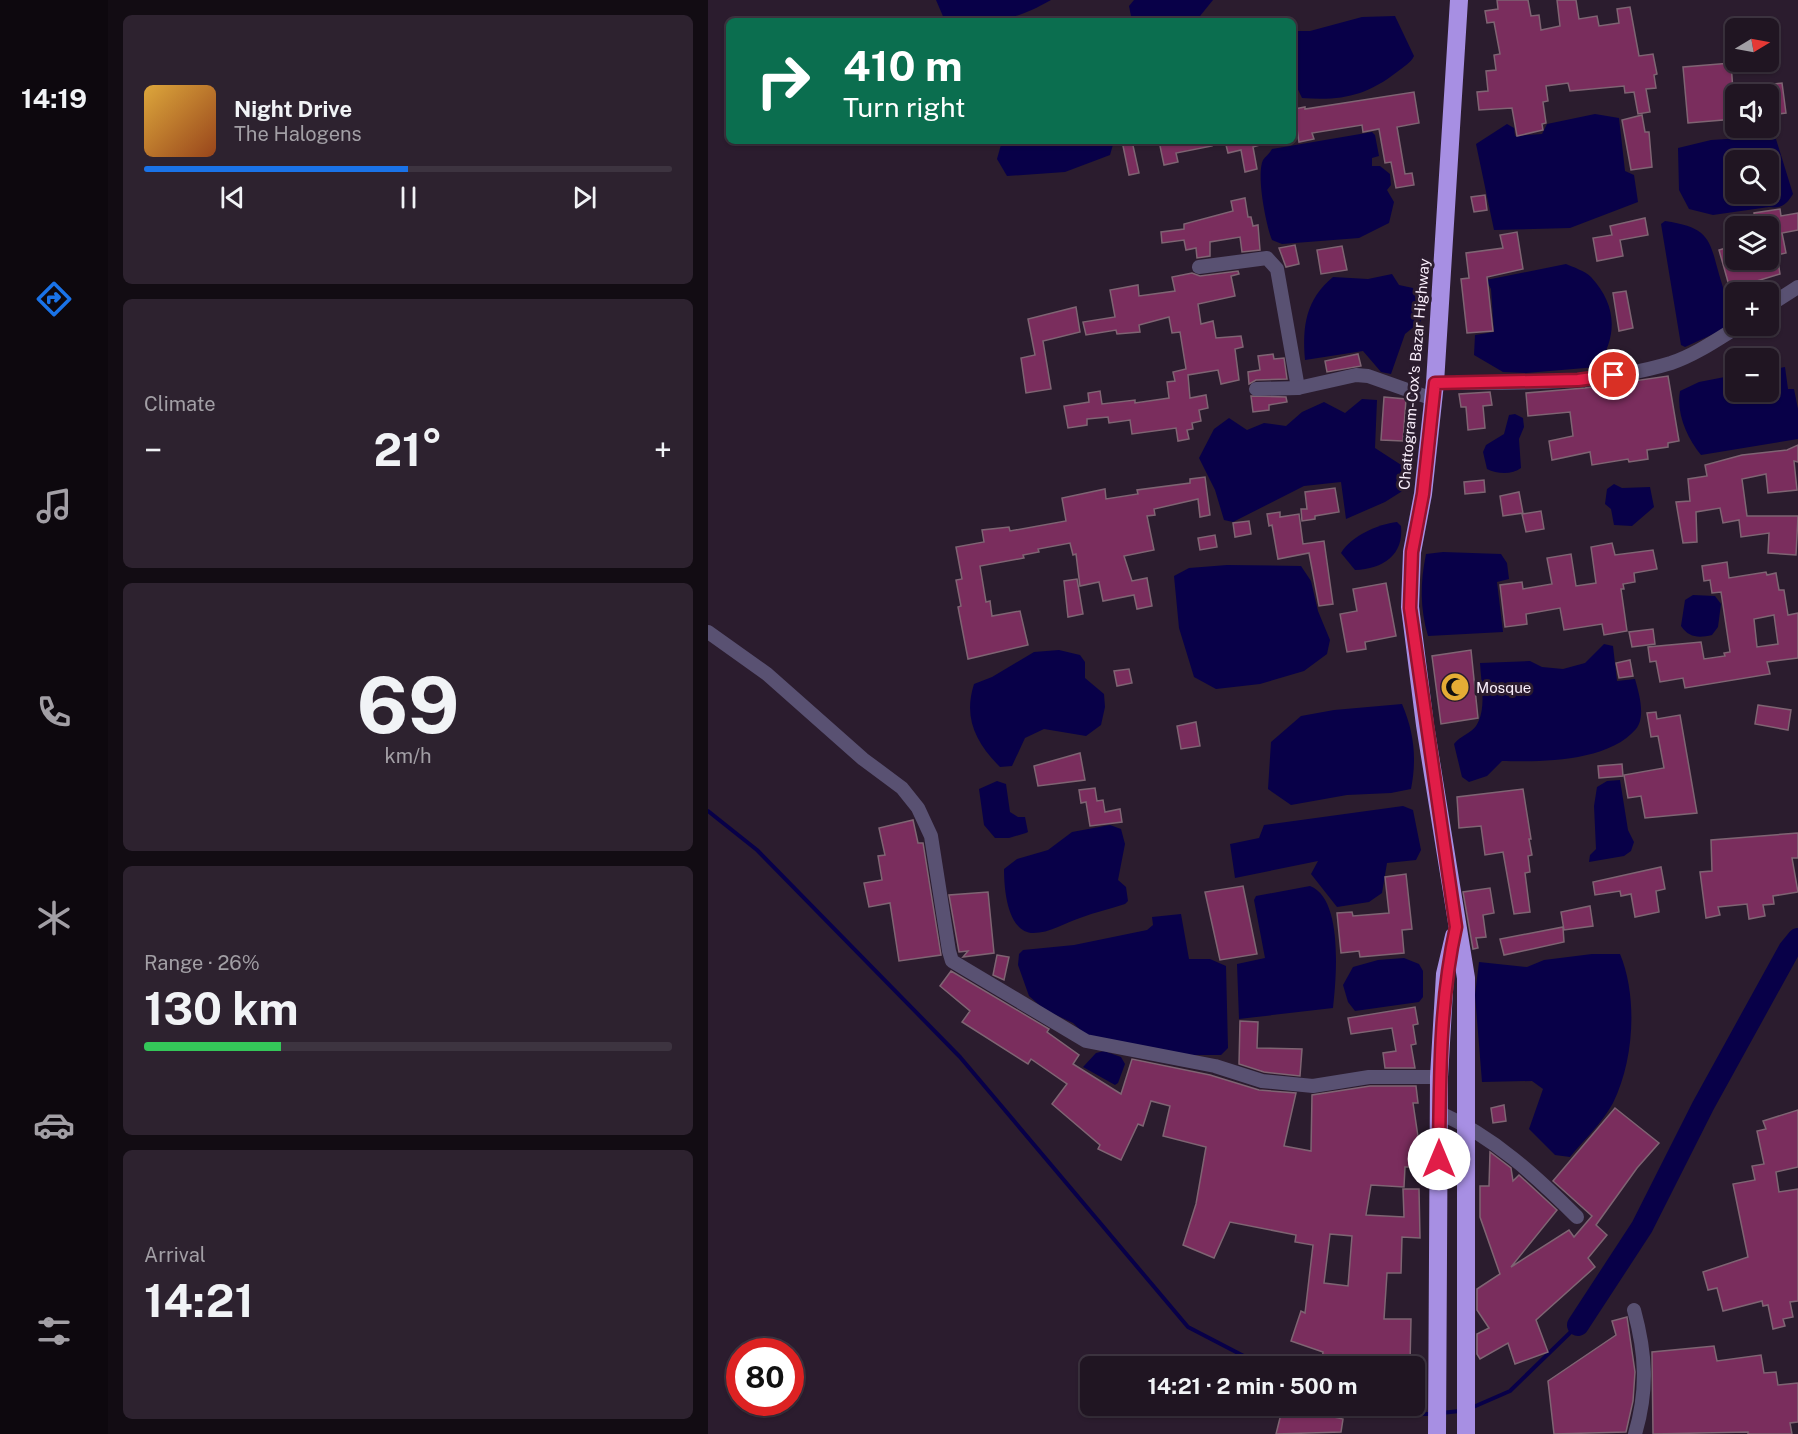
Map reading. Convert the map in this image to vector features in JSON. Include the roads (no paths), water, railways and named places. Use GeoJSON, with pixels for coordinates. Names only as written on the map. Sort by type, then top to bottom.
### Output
{"type":"FeatureCollection","features":[{"type":"Feature","properties":{"kind":"highway","name":"Chattogram-Cox's Bazar Highway"},"geometry":{"type":"LineString","coordinates":[[1459,0],[1434,391],[1423,494],[1412,552],[1410,608],[1456,927],[1466,978],[1466,1434]]}},
{"type":"Feature","properties":{"kind":"highway","name":"Chattogram-Cox's Bazar Highway"},"geometry":{"type":"LineString","coordinates":[[1437,1434],[1439,1077],[1445,974],[1456,927]]}},
{"type":"Feature","properties":{"kind":"street"},"geometry":{"type":"LineString","coordinates":[[1199,267],[1267,258],[1273,262],[1277,270],[1298,388]]}},
{"type":"Feature","properties":{"kind":"street"},"geometry":{"type":"LineString","coordinates":[[1779,299],[1798,287]]}},
{"type":"Feature","properties":{"kind":"street"},"geometry":{"type":"LineString","coordinates":[[1256,389],[1298,388],[1356,375],[1434,391],[1578,380],[1633,373],[1673,362],[1725,334]]}},
{"type":"Feature","properties":{"kind":"street"},"geometry":{"type":"LineString","coordinates":[[708,632],[768,674],[863,759],[902,788],[918,808],[931,836],[952,961],[1086,1041],[1215,1066],[1262,1081],[1314,1086],[1369,1077],[1439,1077]]}},
{"type":"Feature","properties":{"kind":"street"},"geometry":{"type":"LineString","coordinates":[[1440,1113],[1467,1125],[1506,1151],[1578,1217]]}},
{"type":"Feature","properties":{"kind":"street"},"geometry":{"type":"LineString","coordinates":[[1634,1310],[1646,1369],[1642,1412],[1635,1434]]}},
{"type":"Feature","properties":{"kind":"waterway"},"geometry":{"type":"LineString","coordinates":[[708,811],[757,850],[960,1057],[1188,1327],[1244,1356]]}},
{"type":"Feature","properties":{"kind":"waterway"},"geometry":{"type":"LineString","coordinates":[[1578,1325],[1642,1227],[1703,1106],[1789,950],[1798,939]]}},
{"type":"Feature","properties":{"kind":"waterway"},"geometry":{"type":"LineString","coordinates":[[1471,1408],[1510,1391],[1578,1325]]}},
{"type":"Feature","properties":{"kind":"waterway"},"geometry":{"type":"LineString","coordinates":[[1441,1413],[1460,1411]]}},
{"type":"Feature","properties":{"kind":"waterway"},"geometry":{"type":"LineString","coordinates":[[1425,1414],[1431,1414]]}},
{"type":"Feature","properties":{"kind":"place","name":"Mosque"},"geometry":{"type":"Point","coordinates":[1455,687]}}]}
